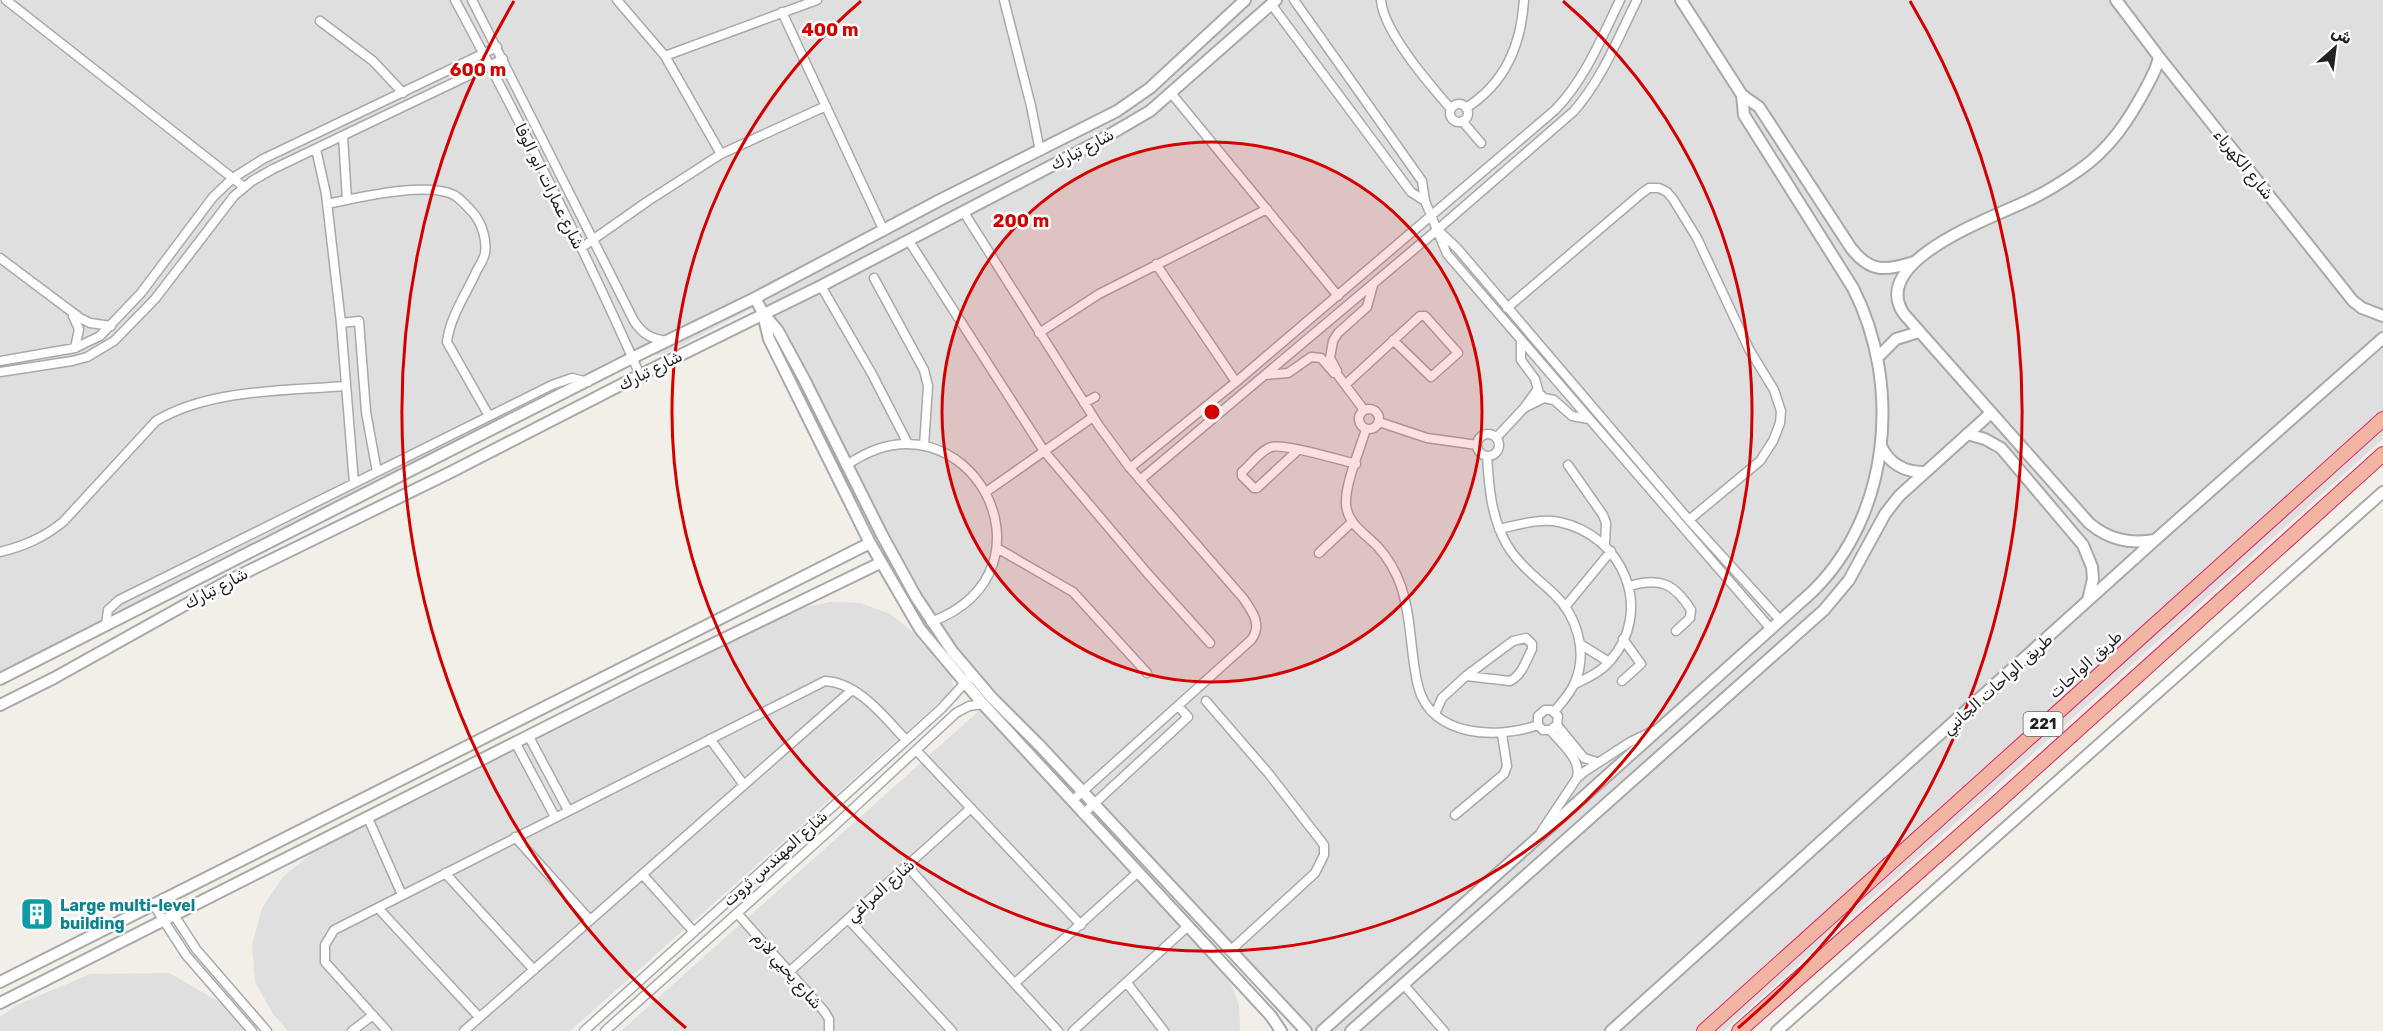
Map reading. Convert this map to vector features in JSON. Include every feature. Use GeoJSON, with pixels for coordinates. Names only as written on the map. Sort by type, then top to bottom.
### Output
{"type":"FeatureCollection","features":[{"type":"Feature","properties":{"kind":"highway","name":"طريق الواحات"},"geometry":{"type":"LineString","coordinates":[[1704,1031],[2383,419]]}},
{"type":"Feature","properties":{"kind":"highway","name":"221"},"geometry":{"type":"LineString","coordinates":[[1739,1031],[2008,793],[2383,454]]}},
{"type":"Feature","properties":{"kind":"street"},"geometry":{"type":"LineString","coordinates":[[6,0],[244,187]]}},
{"type":"Feature","properties":{"kind":"street","name":"شارع عمارات ابو الوفا"},"geometry":{"type":"LineString","coordinates":[[455,0],[581,248],[640,375]]}},
{"type":"Feature","properties":{"kind":"street","name":"شارع عمارات ابو الوفا"},"geometry":{"type":"LineString","coordinates":[[471,0],[640,330],[649,337],[669,341]]}},
{"type":"Feature","properties":{"kind":"street"},"geometry":{"type":"LineString","coordinates":[[617,0],[665,56],[721,154]]}},
{"type":"Feature","properties":{"kind":"street"},"geometry":{"type":"LineString","coordinates":[[665,56],[817,0]]}},
{"type":"Feature","properties":{"kind":"street"},"geometry":{"type":"LineString","coordinates":[[1004,0],[1040,151]]}},
{"type":"Feature","properties":{"kind":"street"},"geometry":{"type":"LineString","coordinates":[[1294,0],[1422,181],[1425,201],[1447,254],[1770,628]]}},
{"type":"Feature","properties":{"kind":"street"},"geometry":{"type":"LineString","coordinates":[[1381,0],[1388,24],[1412,60],[1451,109],[1450,115],[1454,121],[1463,122],[1481,143]]}},
{"type":"Feature","properties":{"kind":"street"},"geometry":{"type":"LineString","coordinates":[[1466,108],[1488,92],[1505,71],[1520,35],[1524,0]]}},
{"type":"Feature","properties":{"kind":"street"},"geometry":{"type":"LineString","coordinates":[[1130,468],[1322,310],[1431,213],[1546,117],[1582,77],[1620,0]]}},
{"type":"Feature","properties":{"kind":"street"},"geometry":{"type":"LineString","coordinates":[[1140,480],[1373,285],[1559,125],[1587,96],[1637,0]]}},
{"type":"Feature","properties":{"kind":"street"},"geometry":{"type":"LineString","coordinates":[[1681,0],[1742,95],[1759,107],[1851,248],[1862,260],[1876,268],[1893,268],[1917,260]]}},
{"type":"Feature","properties":{"kind":"street","name":"شارع الكهرباء"},"geometry":{"type":"LineString","coordinates":[[2116,0],[2353,301],[2361,308],[2383,316]]}},
{"type":"Feature","properties":{"kind":"street"},"geometry":{"type":"LineString","coordinates":[[1244,1],[1258,17]]}},
{"type":"Feature","properties":{"kind":"street","name":"شارع تبارك"},"geometry":{"type":"LineString","coordinates":[[0,679],[632,358],[755,298],[940,200],[1117,111],[1150,88],[1244,1]]}},
{"type":"Feature","properties":{"kind":"street"},"geometry":{"type":"LineString","coordinates":[[1274,2],[1411,192],[1425,201]]}},
{"type":"Feature","properties":{"kind":"street","name":"شارع تبارك"},"geometry":{"type":"LineString","coordinates":[[0,705],[54,678],[226,582],[821,286],[1097,142],[1150,111],[1274,2]]}},
{"type":"Feature","properties":{"kind":"street"},"geometry":{"type":"LineString","coordinates":[[782,12],[884,231]]}},
{"type":"Feature","properties":{"kind":"street"},"geometry":{"type":"LineString","coordinates":[[320,21],[374,61],[403,93]]}},
{"type":"Feature","properties":{"kind":"street"},"geometry":{"type":"LineString","coordinates":[[0,361],[75,348],[100,336],[141,293],[213,196],[233,177],[263,159],[497,47]]}},
{"type":"Feature","properties":{"kind":"street"},"geometry":{"type":"LineString","coordinates":[[1184,57],[1196,72]]}},
{"type":"Feature","properties":{"kind":"street"},"geometry":{"type":"LineString","coordinates":[[2155,540],[2121,541],[2096,529],[1919,332],[1900,308],[1897,294],[1900,280],[1917,260],[1955,234],[2057,185],[2092,160],[2114,139],[2132,115],[2157,67],[2159,57]]}},
{"type":"Feature","properties":{"kind":"street"},"geometry":{"type":"LineString","coordinates":[[0,372],[59,364],[87,357],[114,341],[155,299],[223,208],[244,187],[273,169],[503,59]]}},
{"type":"Feature","properties":{"kind":"street"},"geometry":{"type":"LineString","coordinates":[[1171,93],[1338,296]]}},
{"type":"Feature","properties":{"kind":"street"},"geometry":{"type":"LineString","coordinates":[[1322,1031],[1826,578],[1841,557],[1859,524],[1873,485],[1881,446],[1883,406],[1878,357],[1866,317],[1853,288],[1744,115],[1742,95]]}},
{"type":"Feature","properties":{"kind":"street"},"geometry":{"type":"LineString","coordinates":[[1451,109],[1460,104],[1466,108],[1468,116],[1463,122]]}},
{"type":"Feature","properties":{"kind":"street"},"geometry":{"type":"LineString","coordinates":[[581,248],[721,154],[826,106]]}},
{"type":"Feature","properties":{"kind":"street"},"geometry":{"type":"LineString","coordinates":[[1366,130],[1378,121]]}},
{"type":"Feature","properties":{"kind":"street"},"geometry":{"type":"LineString","coordinates":[[343,136],[347,200]]}},
{"type":"Feature","properties":{"kind":"street"},"geometry":{"type":"LineString","coordinates":[[316,149],[327,204],[354,483]]}},
{"type":"Feature","properties":{"kind":"street"},"geometry":{"type":"LineString","coordinates":[[1507,308],[1642,193],[1650,188],[1659,188],[1667,192],[1697,238],[1749,349],[1774,390],[1781,411],[1777,432],[1760,461],[1689,520]]}},
{"type":"Feature","properties":{"kind":"street"},"geometry":{"type":"LineString","coordinates":[[327,204],[419,189],[436,190],[454,195],[478,219],[484,235],[485,253],[457,311],[448,333],[447,342],[489,416]]}},
{"type":"Feature","properties":{"kind":"street"},"geometry":{"type":"LineString","coordinates":[[1039,333],[1099,294],[1267,209]]}},
{"type":"Feature","properties":{"kind":"street"},"geometry":{"type":"LineString","coordinates":[[963,211],[1093,417],[1130,468],[1243,598],[1257,625],[1257,630],[1251,640],[1072,801]]}},
{"type":"Feature","properties":{"kind":"street"},"geometry":{"type":"LineString","coordinates":[[1437,230],[1457,248],[1689,520],[1780,620]]}},
{"type":"Feature","properties":{"kind":"street"},"geometry":{"type":"LineString","coordinates":[[909,241],[1044,451],[1210,643]]}},
{"type":"Feature","properties":{"kind":"street"},"geometry":{"type":"LineString","coordinates":[[856,246],[866,263]]}},
{"type":"Feature","properties":{"kind":"street"},"geometry":{"type":"LineString","coordinates":[[0,258],[71,313],[90,322],[114,323],[126,331]]}},
{"type":"Feature","properties":{"kind":"street"},"geometry":{"type":"LineString","coordinates":[[1156,264],[1236,382]]}},
{"type":"Feature","properties":{"kind":"street"},"geometry":{"type":"LineString","coordinates":[[874,278],[924,370],[928,386],[924,446]]}},
{"type":"Feature","properties":{"kind":"street"},"geometry":{"type":"LineString","coordinates":[[1321,358],[1330,349],[1338,333],[1367,307],[1373,285]]}},
{"type":"Feature","properties":{"kind":"street"},"geometry":{"type":"LineString","coordinates":[[821,286],[872,374],[908,444]]}},
{"type":"Feature","properties":{"kind":"street"},"geometry":{"type":"LineString","coordinates":[[755,298],[763,313],[778,331],[882,535],[931,622],[983,704],[1271,1016],[1281,1031]]}},
{"type":"Feature","properties":{"kind":"street"},"geometry":{"type":"LineString","coordinates":[[1322,310],[1330,320]]}},
{"type":"Feature","properties":{"kind":"street"},"geometry":{"type":"LineString","coordinates":[[71,313],[79,329],[75,348]]}},
{"type":"Feature","properties":{"kind":"street"},"geometry":{"type":"LineString","coordinates":[[763,313],[769,339],[870,543],[920,628],[1082,792],[1306,1031]]}},
{"type":"Feature","properties":{"kind":"street"},"geometry":{"type":"LineString","coordinates":[[1345,385],[1392,340],[1422,315],[1458,353],[1431,377],[1392,340]]}},
{"type":"Feature","properties":{"kind":"street"},"geometry":{"type":"LineString","coordinates":[[340,323],[359,321],[366,412],[377,472]]}},
{"type":"Feature","properties":{"kind":"street"},"geometry":{"type":"LineString","coordinates":[[1878,357],[1896,339],[1919,332]]}},
{"type":"Feature","properties":{"kind":"street","name":"طريق الواحات الجانبي"},"geometry":{"type":"LineString","coordinates":[[1611,1031],[2155,540],[2383,338]]}},
{"type":"Feature","properties":{"kind":"street"},"geometry":{"type":"LineString","coordinates":[[1521,340],[1521,360],[1535,380],[1537,390],[1544,398],[1554,400],[1572,416],[1589,419]]}},
{"type":"Feature","properties":{"kind":"street"},"geometry":{"type":"LineString","coordinates":[[1330,349],[1330,358],[1337,374],[1364,410],[1376,411],[1379,422]]}},
{"type":"Feature","properties":{"kind":"street"},"geometry":{"type":"LineString","coordinates":[[343,351],[361,350]]}},
{"type":"Feature","properties":{"kind":"street"},"geometry":{"type":"LineString","coordinates":[[1264,375],[1288,373],[1306,359],[1316,357],[1321,358],[1337,374]]}},
{"type":"Feature","properties":{"kind":"street"},"geometry":{"type":"LineString","coordinates":[[106,625],[108,610],[119,600],[565,380],[578,378],[588,382]]}},
{"type":"Feature","properties":{"kind":"street"},"geometry":{"type":"LineString","coordinates":[[0,552],[32,542],[55,528],[150,426],[172,411],[210,400],[345,386]]}},
{"type":"Feature","properties":{"kind":"street"},"geometry":{"type":"LineString","coordinates":[[1496,438],[1524,408],[1537,390]]}},
{"type":"Feature","properties":{"kind":"street"},"geometry":{"type":"LineString","coordinates":[[1084,403],[1095,397]]}},
{"type":"Feature","properties":{"kind":"street"},"geometry":{"type":"LineString","coordinates":[[1524,408],[1544,398]]}},
{"type":"Feature","properties":{"kind":"street"},"geometry":{"type":"LineString","coordinates":[[1364,410],[1359,423],[1366,429],[1374,428],[1379,422]]}},
{"type":"Feature","properties":{"kind":"street"},"geometry":{"type":"LineString","coordinates":[[1351,1031],[1833,601],[1858,566],[1890,506],[1923,472],[1991,412]]}},
{"type":"Feature","properties":{"kind":"street"},"geometry":{"type":"LineString","coordinates":[[986,492],[1093,417]]}},
{"type":"Feature","properties":{"kind":"street"},"geometry":{"type":"LineString","coordinates":[[1379,422],[1427,438],[1477,445]]}},
{"type":"Feature","properties":{"kind":"street"},"geometry":{"type":"LineString","coordinates":[[1366,429],[1346,502],[1347,511],[1352,522],[1378,547],[1395,572],[1408,610],[1418,687],[1424,701],[1435,714],[1449,724],[1466,730],[1502,734],[1538,725]]}},
{"type":"Feature","properties":{"kind":"street"},"geometry":{"type":"LineString","coordinates":[[1491,434],[1496,438],[1499,449],[1493,455],[1487,456],[1479,451],[1477,445],[1479,439],[1484,435],[1491,434]]}},
{"type":"Feature","properties":{"kind":"street"},"geometry":{"type":"LineString","coordinates":[[1967,434],[1985,439],[2001,448],[2078,537],[2089,556],[2092,567],[2091,590],[2087,603]]}},
{"type":"Feature","properties":{"kind":"street"},"geometry":{"type":"LineString","coordinates":[[847,465],[870,451],[895,445],[924,446],[959,461],[977,478],[986,492],[997,523],[997,548],[988,576],[968,603],[951,615],[931,622]]}},
{"type":"Feature","properties":{"kind":"street"},"geometry":{"type":"LineString","coordinates":[[1881,446],[1887,457],[1898,466],[1910,471],[1923,472]]}},
{"type":"Feature","properties":{"kind":"street"},"geometry":{"type":"LineString","coordinates":[[1298,450],[1257,488],[1242,476],[1242,472],[1271,447],[1298,450],[1356,464]]}},
{"type":"Feature","properties":{"kind":"street"},"geometry":{"type":"LineString","coordinates":[[1487,456],[1493,510],[1499,529],[1517,559],[1565,607],[1577,630],[1581,658],[1575,684],[1554,712]]}},
{"type":"Feature","properties":{"kind":"street"},"geometry":{"type":"LineString","coordinates":[[1568,465],[1603,515],[1608,547],[1629,586],[1630,612],[1623,639],[1609,662],[1591,676],[1575,684]]}},
{"type":"Feature","properties":{"kind":"street"},"geometry":{"type":"LineString","coordinates":[[1777,1031],[2383,492]]}},
{"type":"Feature","properties":{"kind":"street"},"geometry":{"type":"LineString","coordinates":[[1499,529],[1539,521],[1557,522],[1576,527],[1608,547]]}},
{"type":"Feature","properties":{"kind":"street"},"geometry":{"type":"LineString","coordinates":[[1318,553],[1352,522]]}},
{"type":"Feature","properties":{"kind":"street"},"geometry":{"type":"LineString","coordinates":[[1859,524],[1876,532]]}},
{"type":"Feature","properties":{"kind":"street"},"geometry":{"type":"LineString","coordinates":[[0,982],[870,543]]}},
{"type":"Feature","properties":{"kind":"street"},"geometry":{"type":"LineString","coordinates":[[1704,552],[1713,545]]}},
{"type":"Feature","properties":{"kind":"street"},"geometry":{"type":"LineString","coordinates":[[1565,607],[1608,547]]}},
{"type":"Feature","properties":{"kind":"street"},"geometry":{"type":"LineString","coordinates":[[997,548],[1073,592],[1147,673]]}},
{"type":"Feature","properties":{"kind":"street"},"geometry":{"type":"LineString","coordinates":[[0,1003],[528,735],[880,563]]}},
{"type":"Feature","properties":{"kind":"street"},"geometry":{"type":"LineString","coordinates":[[1629,586],[1656,582],[1673,587],[1691,610],[1690,618],[1676,631]]}},
{"type":"Feature","properties":{"kind":"street"},"geometry":{"type":"LineString","coordinates":[[1435,714],[1442,699],[1466,676],[1517,638],[1526,638],[1532,644],[1532,649],[1519,675],[1510,681],[1466,676]]}},
{"type":"Feature","properties":{"kind":"street"},"geometry":{"type":"LineString","coordinates":[[1622,681],[1641,664],[1623,639]]}},
{"type":"Feature","properties":{"kind":"street"},"geometry":{"type":"LineString","coordinates":[[1580,644],[1609,662]]}},
{"type":"Feature","properties":{"kind":"street","name":"شارع المهندس ثروت"},"geometry":{"type":"LineString","coordinates":[[584,1031],[947,703],[968,679]]}},
{"type":"Feature","properties":{"kind":"street"},"geometry":{"type":"LineString","coordinates":[[387,1031],[325,962],[324,953],[328,937],[334,930],[825,681],[835,681],[852,690],[877,710],[906,740]]}},
{"type":"Feature","properties":{"kind":"street"},"geometry":{"type":"LineString","coordinates":[[464,1031],[852,690]]}},
{"type":"Feature","properties":{"kind":"street"},"geometry":{"type":"LineString","coordinates":[[1206,700],[1269,774],[1324,845],[1324,855],[1315,873],[1230,951]]}},
{"type":"Feature","properties":{"kind":"street"},"geometry":{"type":"LineString","coordinates":[[947,703],[956,713]]}},
{"type":"Feature","properties":{"kind":"street","name":"شارع المهندس ثروت"},"geometry":{"type":"LineString","coordinates":[[605,1031],[956,713],[969,706],[983,704]]}},
{"type":"Feature","properties":{"kind":"street"},"geometry":{"type":"LineString","coordinates":[[1083,814],[1188,717],[1179,707]]}},
{"type":"Feature","properties":{"kind":"street"},"geometry":{"type":"LineString","coordinates":[[1548,710],[1554,712],[1558,717],[1554,728],[1543,730],[1538,725],[1537,719],[1540,713],[1548,710]]}},
{"type":"Feature","properties":{"kind":"street"},"geometry":{"type":"LineString","coordinates":[[1537,839],[1577,778],[1630,742],[1662,727]]}},
{"type":"Feature","properties":{"kind":"street"},"geometry":{"type":"LineString","coordinates":[[1554,728],[1584,758],[1598,762]]}},
{"type":"Feature","properties":{"kind":"street"},"geometry":{"type":"LineString","coordinates":[[1554,728],[1577,764],[1577,778]]}},
{"type":"Feature","properties":{"kind":"street"},"geometry":{"type":"LineString","coordinates":[[1455,815],[1504,774],[1507,765],[1502,734]]}},
{"type":"Feature","properties":{"kind":"street"},"geometry":{"type":"LineString","coordinates":[[528,735],[568,810]]}},
{"type":"Feature","properties":{"kind":"street"},"geometry":{"type":"LineString","coordinates":[[710,739],[744,785]]}},
{"type":"Feature","properties":{"kind":"street"},"geometry":{"type":"LineString","coordinates":[[515,742],[555,817]]}},
{"type":"Feature","properties":{"kind":"street"},"geometry":{"type":"LineString","coordinates":[[916,750],[1081,925]]}},
{"type":"Feature","properties":{"kind":"street"},"geometry":{"type":"LineString","coordinates":[[408,775],[416,793]]}},
{"type":"Feature","properties":{"kind":"street","name":"شارع المراغي"},"geometry":{"type":"LineString","coordinates":[[789,972],[971,808]]}},
{"type":"Feature","properties":{"kind":"street"},"geometry":{"type":"LineString","coordinates":[[368,818],[402,895]]}},
{"type":"Feature","properties":{"kind":"street"},"geometry":{"type":"LineString","coordinates":[[515,837],[590,920]]}},
{"type":"Feature","properties":{"kind":"street"},"geometry":{"type":"LineString","coordinates":[[907,866],[1058,1031]]}},
{"type":"Feature","properties":{"kind":"street"},"geometry":{"type":"LineString","coordinates":[[445,873],[534,970]]}},
{"type":"Feature","properties":{"kind":"street"},"geometry":{"type":"LineString","coordinates":[[1015,983],[1137,873]]}},
{"type":"Feature","properties":{"kind":"street"},"geometry":{"type":"LineString","coordinates":[[643,875],[694,932]]}},
{"type":"Feature","properties":{"kind":"street"},"geometry":{"type":"LineString","coordinates":[[164,898],[168,918],[186,955],[252,1031]]}},
{"type":"Feature","properties":{"kind":"street"},"geometry":{"type":"LineString","coordinates":[[153,904],[168,918],[267,1031]]}},
{"type":"Feature","properties":{"kind":"street"},"geometry":{"type":"LineString","coordinates":[[1459,906],[1474,922]]}},
{"type":"Feature","properties":{"kind":"street"},"geometry":{"type":"LineString","coordinates":[[378,908],[479,1017]]}},
{"type":"Feature","properties":{"kind":"street","name":"شارع يحيي لازم"},"geometry":{"type":"LineString","coordinates":[[737,913],[824,1011],[829,1019],[829,1031]]}},
{"type":"Feature","properties":{"kind":"street"},"geometry":{"type":"LineString","coordinates":[[712,915],[722,926]]}},
{"type":"Feature","properties":{"kind":"street"},"geometry":{"type":"LineString","coordinates":[[848,919],[952,1031]]}},
{"type":"Feature","properties":{"kind":"street"},"geometry":{"type":"LineString","coordinates":[[1073,1031],[1187,927]]}},
{"type":"Feature","properties":{"kind":"street"},"geometry":{"type":"LineString","coordinates":[[1127,983],[1164,1031]]}},
{"type":"Feature","properties":{"kind":"street"},"geometry":{"type":"LineString","coordinates":[[1404,985],[1444,1031]]}},
{"type":"Feature","properties":{"kind":"street"},"geometry":{"type":"LineString","coordinates":[[352,1031],[372,1015]]}},
{"type":"Feature","properties":{"kind":"shaded area"},"geometry":{"type":"Polygon","coordinates":[[[0,0],[2383,0],[2383,439],[1724,1031],[1301,1031],[939,643],[864,513],[835,448],[759,305],[662,355],[648,355],[617,373],[0,685],[0,0]]]}},
{"type":"Feature","properties":{"kind":"shaded area"},"geometry":{"type":"Polygon","coordinates":[[[830,602],[861,603],[890,614],[913,632],[952,678],[951,692],[570,1031],[288,1031],[273,1014],[255,982],[252,945],[262,908],[283,877],[312,853],[800,608],[830,602]]]}},
{"type":"Feature","properties":{"kind":"shaded area"},"geometry":{"type":"Polygon","coordinates":[[[981,709],[1227,973],[1239,1005],[1240,1031],[621,1031],[981,709]]]}},
{"type":"Feature","properties":{"kind":"shaded area"},"geometry":{"type":"Polygon","coordinates":[[[169,973],[220,1002],[248,1031],[0,1031],[0,1017],[17,1005],[90,974],[169,973]]]}},
{"type":"Feature","properties":{"kind":"place","name":"Large multi-level building"},"geometry":{"type":"Point","coordinates":[37,914]}}]}
